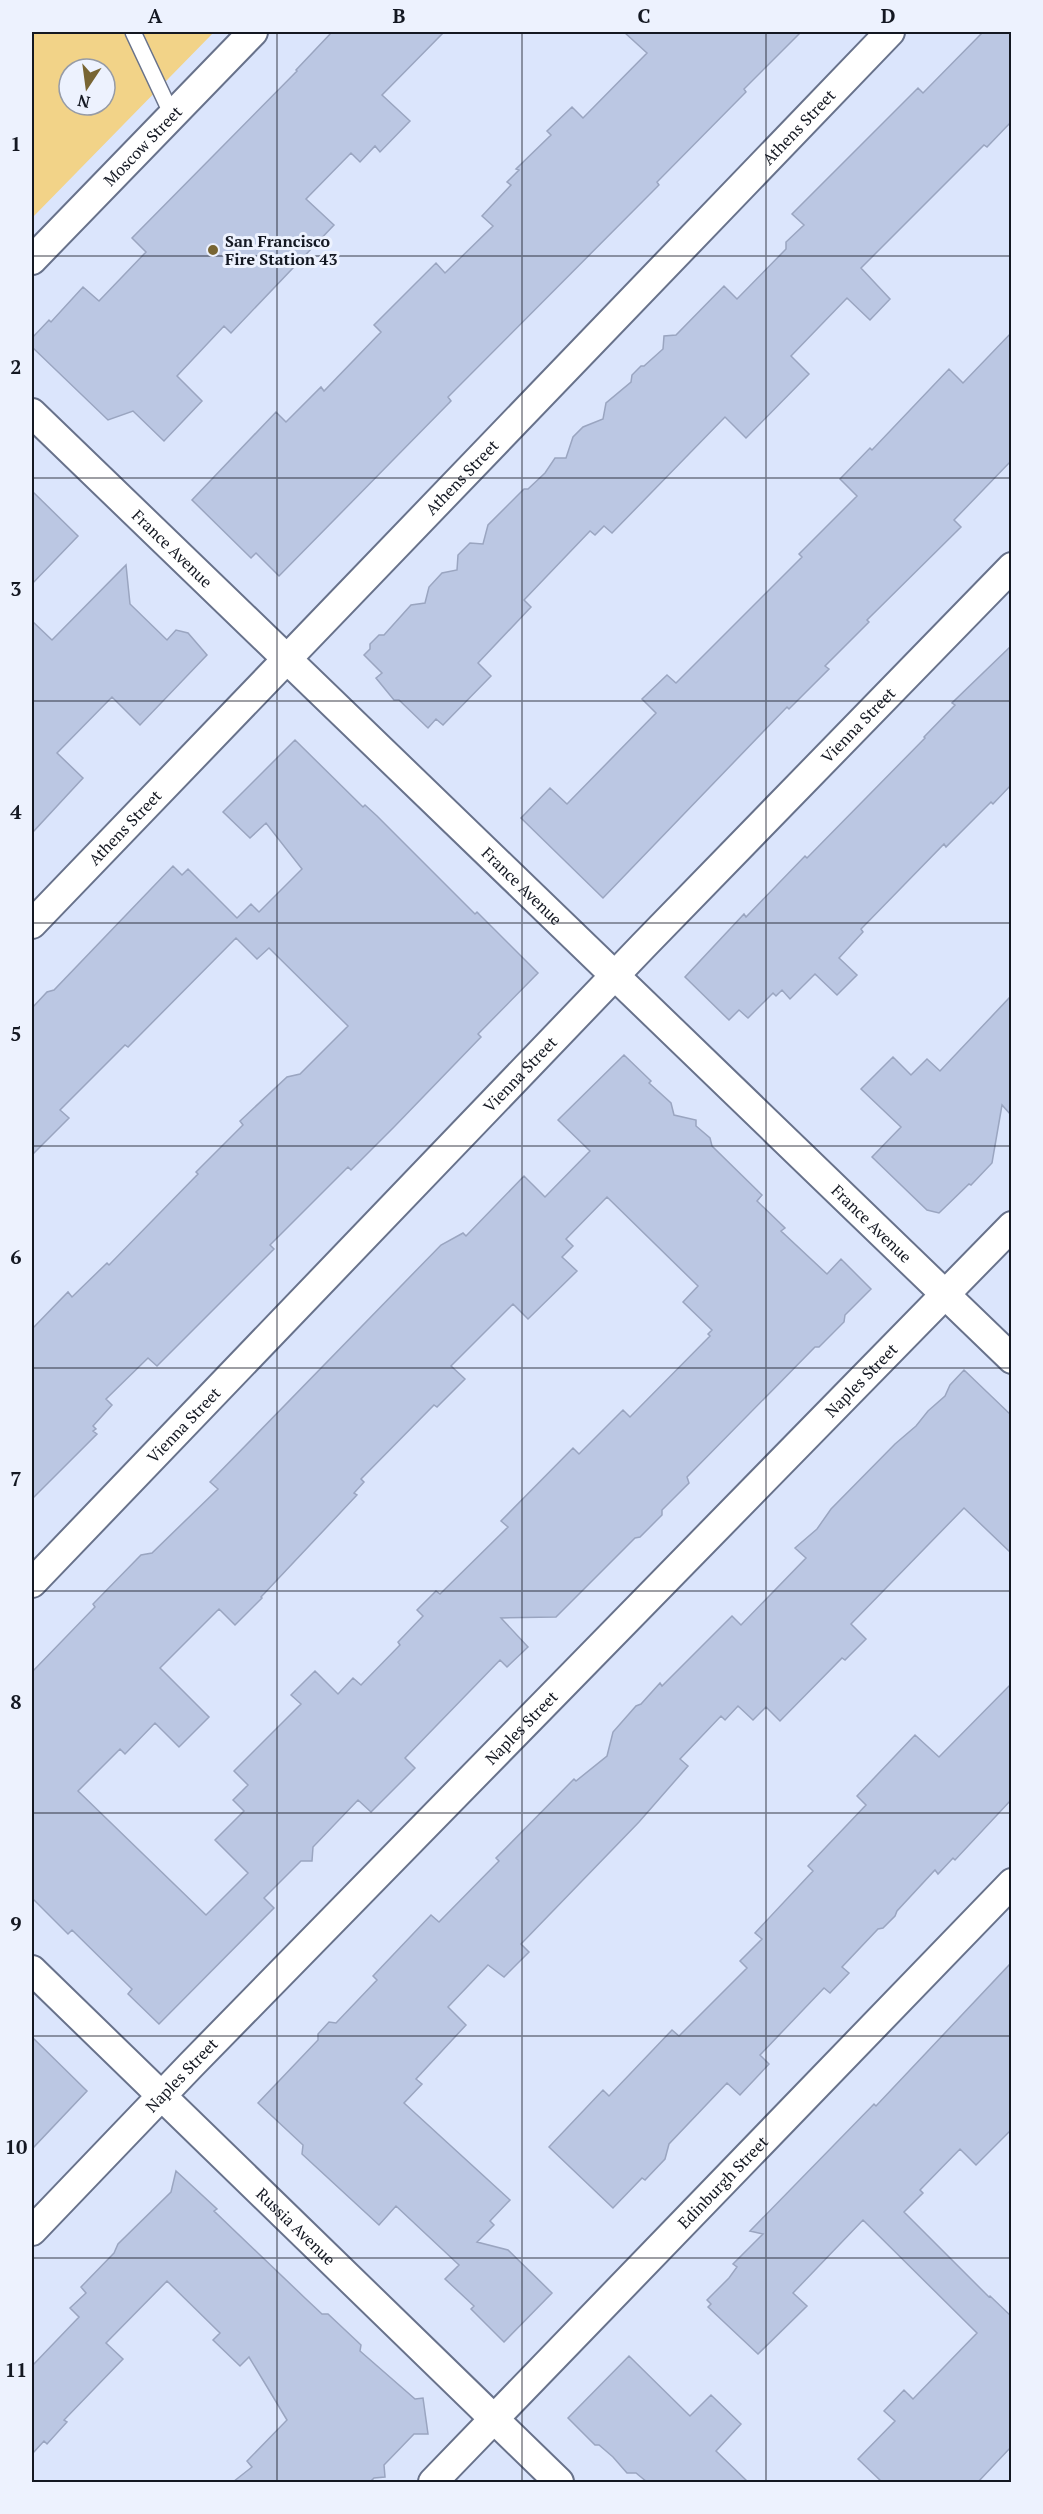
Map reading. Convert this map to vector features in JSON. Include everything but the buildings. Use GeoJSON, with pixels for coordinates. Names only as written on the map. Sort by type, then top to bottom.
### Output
{"type":"FeatureCollection","features":[{"type":"Feature","properties":{"kind":"street","name":"Moscow Street"},"geometry":{"type":"LineString","coordinates":[[32,260],[253,32]]}},
{"type":"Feature","properties":{"kind":"street","name":"Athens Street"},"geometry":{"type":"LineString","coordinates":[[32,924],[890,32]]}},
{"type":"Feature","properties":{"kind":"street","name":"France Avenue"},"geometry":{"type":"LineString","coordinates":[[32,413],[1011,1359]]}},
{"type":"Feature","properties":{"kind":"street","name":"Vienna Street"},"geometry":{"type":"LineString","coordinates":[[32,1583],[1011,567]]}},
{"type":"Feature","properties":{"kind":"street","name":"Naples Street"},"geometry":{"type":"LineString","coordinates":[[32,2231],[1011,1226]]}},
{"type":"Feature","properties":{"kind":"street","name":"Edinburgh Street"},"geometry":{"type":"LineString","coordinates":[[433,2482],[1011,1883]]}},
{"type":"Feature","properties":{"kind":"street","name":"Russia Avenue"},"geometry":{"type":"LineString","coordinates":[[32,1970],[559,2482]]}},
{"type":"Feature","properties":{"kind":"lane"},"geometry":{"type":"LineString","coordinates":[[133,32],[172,115]]}},
{"type":"Feature","properties":{"kind":"shaded area"},"geometry":{"type":"Polygon","coordinates":[[[32,32],[214,32],[32,218],[32,32]]]}},
{"type":"Feature","properties":{"kind":"place","name":"San Francisco Fire Station 43"},"geometry":{"type":"Point","coordinates":[213,250]}}]}
